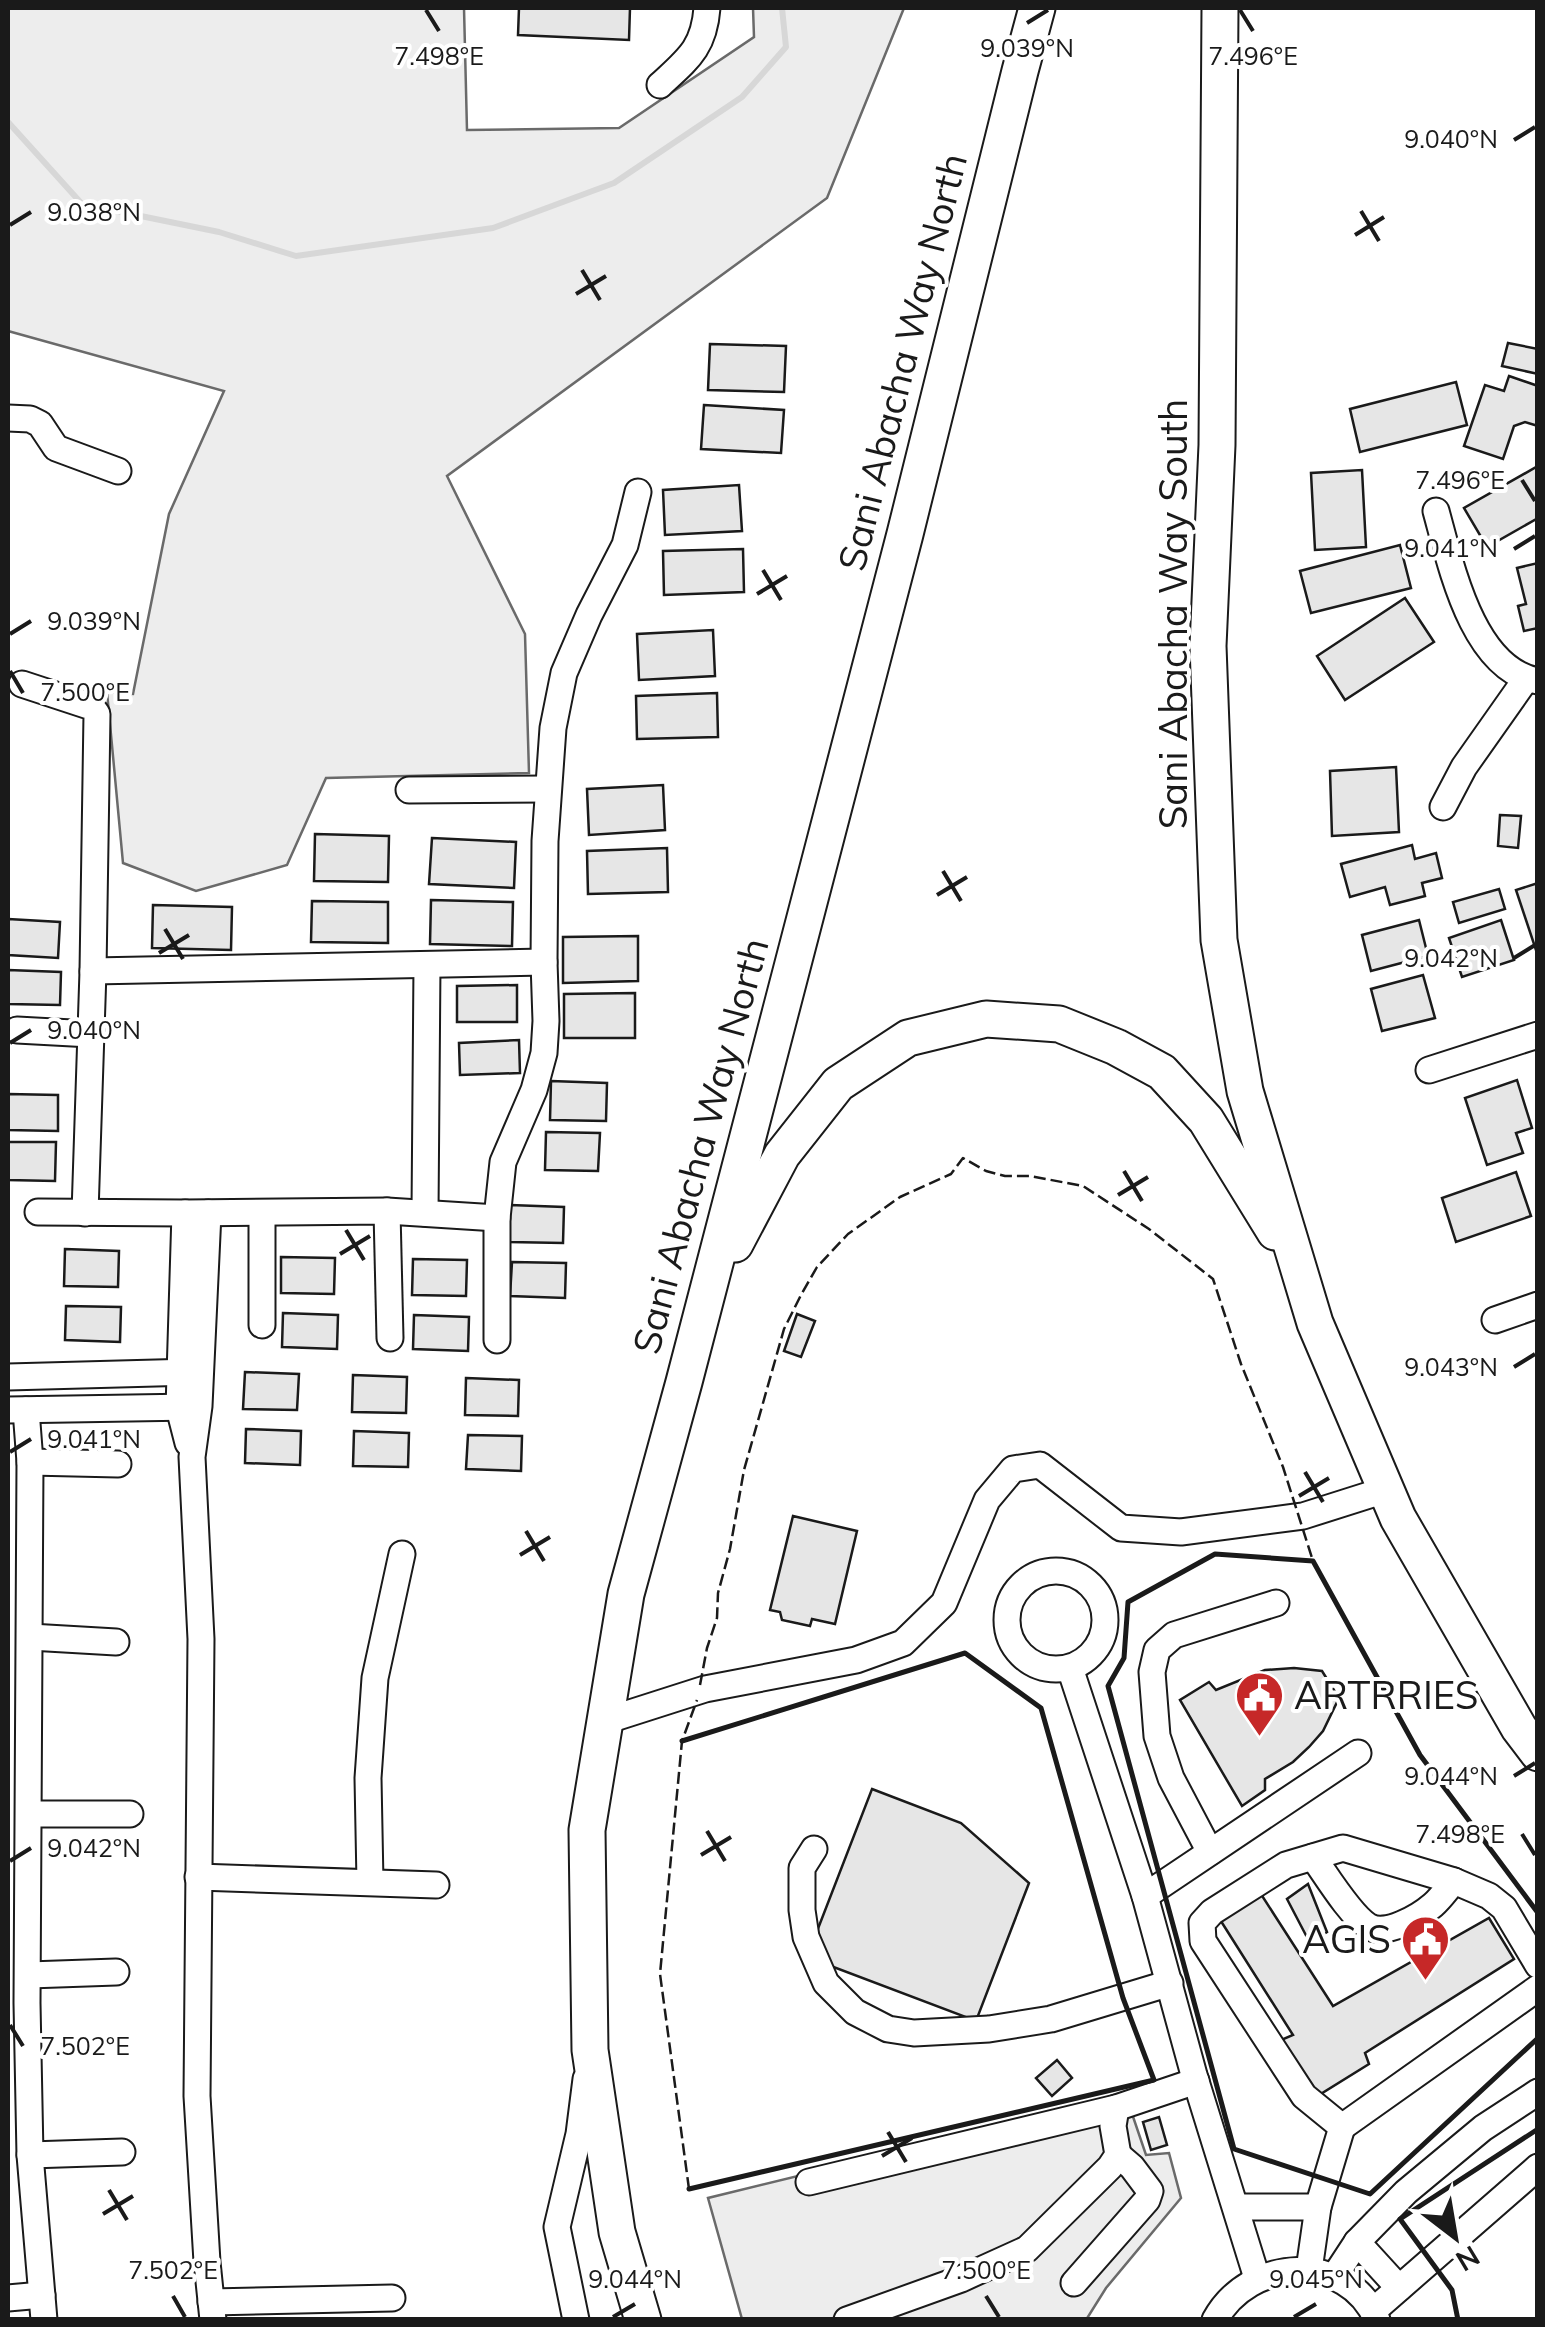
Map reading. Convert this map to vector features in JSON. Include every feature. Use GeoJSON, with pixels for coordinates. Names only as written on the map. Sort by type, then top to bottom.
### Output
{"type":"FeatureCollection","features":[{"type":"Feature","properties":{"kind":"highway","name":"Sani Abacha Way North"},"geometry":{"type":"LineString","coordinates":[[642,2320],[617,2232],[590,2050],[586,1830],[626,1594],[906,534],[1038,8]]}},
{"type":"Feature","properties":{"kind":"highway","name":"Sani Abacha Way South"},"geometry":{"type":"LineString","coordinates":[[1220,8],[1217,445],[1208,646],[1219,940],[1245,1090],[1314,1322],[1385,1490],[1519,1728],[1538,1753]]}},
{"type":"Feature","properties":{"kind":"highway"},"geometry":{"type":"LineString","coordinates":[[684,1382],[738,1235],[782,1155],[838,1084],[908,1038],[986,1019],[1059,1024],[1116,1047],[1162,1072],[1206,1120],[1297,1266]]}},
{"type":"Feature","properties":{"kind":"street"},"geometry":{"type":"LineString","coordinates":[[660,85],[694,54],[706,26],[707,8]]}},
{"type":"Feature","properties":{"kind":"street"},"geometry":{"type":"LineString","coordinates":[[8,418],[30,418],[40,424],[56,448],[118,471]]}},
{"type":"Feature","properties":{"kind":"street"},"geometry":{"type":"LineString","coordinates":[[497,1340],[498,1218],[503,1162],[534,1090],[544,1053],[547,789],[552,728],[564,673],[626,545],[638,492]]}},
{"type":"Feature","properties":{"kind":"street"},"geometry":{"type":"LineString","coordinates":[[1436,511],[1456,584],[1476,631],[1497,658],[1532,680],[1464,767],[1443,807]]}},
{"type":"Feature","properties":{"kind":"street"},"geometry":{"type":"LineString","coordinates":[[22,684],[92,707],[97,714],[94,971],[85,1213]]}},
{"type":"Feature","properties":{"kind":"street"},"geometry":{"type":"LineString","coordinates":[[409,790],[547,789]]}},
{"type":"Feature","properties":{"kind":"street"},"geometry":{"type":"LineString","coordinates":[[94,971],[544,962]]}},
{"type":"Feature","properties":{"kind":"street"},"geometry":{"type":"LineString","coordinates":[[425,1213],[427,965]]}},
{"type":"Feature","properties":{"kind":"street"},"geometry":{"type":"LineString","coordinates":[[17,1030],[91,1034]]}},
{"type":"Feature","properties":{"kind":"street"},"geometry":{"type":"LineString","coordinates":[[1429,1070],[1538,1034]]}},
{"type":"Feature","properties":{"kind":"street"},"geometry":{"type":"LineString","coordinates":[[38,1212],[388,1212],[498,1218]]}},
{"type":"Feature","properties":{"kind":"street"},"geometry":{"type":"LineString","coordinates":[[262,1212],[262,1325]]}},
{"type":"Feature","properties":{"kind":"street"},"geometry":{"type":"LineString","coordinates":[[388,1212],[390,1338]]}},
{"type":"Feature","properties":{"kind":"street"},"geometry":{"type":"LineString","coordinates":[[196,1213],[189,1407],[200,1639],[197,2096],[212,2311],[392,2298]]}},
{"type":"Feature","properties":{"kind":"street"},"geometry":{"type":"LineString","coordinates":[[1495,1320],[1538,1305]]}},
{"type":"Feature","properties":{"kind":"street"},"geometry":{"type":"LineString","coordinates":[[8,1376],[189,1373]]}},
{"type":"Feature","properties":{"kind":"street"},"geometry":{"type":"LineString","coordinates":[[8,2298],[43,2307],[23,2148],[17,2003],[28,1974],[18,1861],[29,1814],[30,1462],[17,1410],[189,1407]]}},
{"type":"Feature","properties":{"kind":"street"},"geometry":{"type":"LineString","coordinates":[[30,1462],[118,1464]]}},
{"type":"Feature","properties":{"kind":"street"},"geometry":{"type":"LineString","coordinates":[[605,1721],[705,1689],[856,1660],[903,1643],[944,1603],[987,1500],[1013,1469],[1040,1465],[1120,1528],[1181,1532],[1303,1516],[1385,1490]]}},
{"type":"Feature","properties":{"kind":"street"},"geometry":{"type":"LineString","coordinates":[[370,1882],[368,1778],[375,1678],[402,1554]]}},
{"type":"Feature","properties":{"kind":"street"},"geometry":{"type":"LineString","coordinates":[[1210,1852],[1171,1778],[1157,1736],[1152,1672],[1157,1650],[1174,1635],[1276,1603]]}},
{"type":"Feature","properties":{"kind":"street"},"geometry":{"type":"LineString","coordinates":[[30,1637],[116,1642]]}},
{"type":"Feature","properties":{"kind":"street"},"geometry":{"type":"LineString","coordinates":[[1070,1668],[1145,1896],[1196,2081],[1257,2278]]}},
{"type":"Feature","properties":{"kind":"street"},"geometry":{"type":"LineString","coordinates":[[1145,1896],[1358,1753]]}},
{"type":"Feature","properties":{"kind":"street"},"geometry":{"type":"LineString","coordinates":[[29,1814],[130,1814]]}},
{"type":"Feature","properties":{"kind":"street"},"geometry":{"type":"LineString","coordinates":[[1342,2127],[1304,2096],[1203,1941],[1202,1923],[1212,1912],[1286,1865],[1343,1848],[1454,1880],[1489,1896],[1504,1908],[1538,1966]]}},
{"type":"Feature","properties":{"kind":"street"},"geometry":{"type":"LineString","coordinates":[[814,1850],[802,1868],[806,1937],[826,1982],[855,2012],[888,2029],[914,2033],[1005,2026],[1052,2018],[1170,1983]]}},
{"type":"Feature","properties":{"kind":"street"},"geometry":{"type":"LineString","coordinates":[[1313,1857],[1359,1919],[1372,1930],[1403,1923],[1430,1908],[1454,1880]]}},
{"type":"Feature","properties":{"kind":"street"},"geometry":{"type":"LineString","coordinates":[[198,1877],[436,1885]]}},
{"type":"Feature","properties":{"kind":"street"},"geometry":{"type":"LineString","coordinates":[[28,1974],[116,1972]]}},
{"type":"Feature","properties":{"kind":"street"},"geometry":{"type":"LineString","coordinates":[[1321,2274],[1318,2207],[1342,2127],[1538,1988]]}},
{"type":"Feature","properties":{"kind":"street"},"geometry":{"type":"LineString","coordinates":[[576,2320],[557,2227],[578,2134],[590,2050]]}},
{"type":"Feature","properties":{"kind":"street"},"geometry":{"type":"LineString","coordinates":[[809,2182],[1116,2108],[1196,2081]]}},
{"type":"Feature","properties":{"kind":"street"},"geometry":{"type":"LineString","coordinates":[[1321,2274],[1406,2192],[1483,2128],[1538,2092]]}},
{"type":"Feature","properties":{"kind":"street"},"geometry":{"type":"LineString","coordinates":[[1074,2284],[1147,2200],[1150,2191],[1118,2155],[1112,2126],[1116,2108]]}},
{"type":"Feature","properties":{"kind":"street"},"geometry":{"type":"LineString","coordinates":[[23,2148],[122,2152]]}},
{"type":"Feature","properties":{"kind":"street"},"geometry":{"type":"LineString","coordinates":[[847,2320],[962,2279],[1027,2249],[1118,2155]]}},
{"type":"Feature","properties":{"kind":"street"},"geometry":{"type":"LineString","coordinates":[[1215,2320],[1235,2293],[1257,2278],[1282,2270],[1321,2274],[1356,2292],[1375,2315],[1399,2288],[1538,2167]]}},
{"type":"Feature","properties":{"kind":"street"},"geometry":{"type":"LineString","coordinates":[[1236,2207],[1318,2207]]}},
{"type":"Feature","properties":{"kind":"street"},"geometry":{"type":"LineString","coordinates":[[1356,2242],[1399,2288]]}},
{"type":"Feature","properties":{"kind":"shaded area"},"geometry":{"type":"Polygon","coordinates":[[[8,8],[464,8],[467,130],[619,128],[754,37],[753,8],[904,8],[827,198],[447,476],[525,634],[529,773],[326,778],[287,865],[196,891],[123,863],[107,692],[133,694],[169,514],[224,391],[8,331],[8,8]]]}},
{"type":"Feature","properties":{"kind":"shaded area"},"geometry":{"type":"Polygon","coordinates":[[[1126,2096],[1146,2155],[1169,2153],[1181,2198],[1106,2288],[1086,2320],[742,2319],[708,2198],[1126,2096]]]}},
{"type":"Feature","properties":{"kind":"building"},"geometry":{"type":"Polygon","coordinates":[[[519,8],[630,8],[629,40],[518,35],[519,8]]]}},
{"type":"Feature","properties":{"kind":"building"},"geometry":{"type":"Polygon","coordinates":[[[1508,343],[1538,349],[1538,374],[1502,366],[1508,343]]]}},
{"type":"Feature","properties":{"kind":"building"},"geometry":{"type":"Polygon","coordinates":[[[710,344],[786,346],[784,392],[708,390],[710,344]]]}},
{"type":"Feature","properties":{"kind":"building"},"geometry":{"type":"Polygon","coordinates":[[[1509,376],[1538,386],[1538,426],[1525,422],[1514,426],[1503,459],[1464,446],[1485,385],[1504,391],[1509,376]]]}},
{"type":"Feature","properties":{"kind":"building"},"geometry":{"type":"Polygon","coordinates":[[[1456,382],[1467,425],[1360,452],[1350,409],[1456,382]]]}},
{"type":"Feature","properties":{"kind":"building"},"geometry":{"type":"Polygon","coordinates":[[[704,405],[784,410],[781,453],[701,449],[704,405]]]}},
{"type":"Feature","properties":{"kind":"building"},"geometry":{"type":"Polygon","coordinates":[[[1538,466],[1538,518],[1487,547],[1464,508],[1538,466]]]}},
{"type":"Feature","properties":{"kind":"building"},"geometry":{"type":"Polygon","coordinates":[[[1362,470],[1366,547],[1315,550],[1311,473],[1362,470]]]}},
{"type":"Feature","properties":{"kind":"building"},"geometry":{"type":"Polygon","coordinates":[[[739,485],[742,531],[665,535],[663,490],[739,485]]]}},
{"type":"Feature","properties":{"kind":"building"},"geometry":{"type":"Polygon","coordinates":[[[1400,545],[1411,588],[1311,613],[1300,571],[1400,545]]]}},
{"type":"Feature","properties":{"kind":"building"},"geometry":{"type":"Polygon","coordinates":[[[743,549],[744,592],[664,595],[663,551],[743,549]]]}},
{"type":"Feature","properties":{"kind":"building"},"geometry":{"type":"Polygon","coordinates":[[[1538,563],[1538,628],[1524,631],[1518,606],[1526,604],[1517,568],[1538,563]]]}},
{"type":"Feature","properties":{"kind":"building"},"geometry":{"type":"Polygon","coordinates":[[[1405,598],[1434,642],[1345,700],[1317,656],[1405,598]]]}},
{"type":"Feature","properties":{"kind":"building"},"geometry":{"type":"Polygon","coordinates":[[[713,630],[715,676],[639,680],[637,634],[713,630]]]}},
{"type":"Feature","properties":{"kind":"building"},"geometry":{"type":"Polygon","coordinates":[[[717,693],[718,737],[637,739],[636,696],[717,693]]]}},
{"type":"Feature","properties":{"kind":"building"},"geometry":{"type":"Polygon","coordinates":[[[1396,767],[1399,832],[1332,836],[1330,771],[1396,767]]]}},
{"type":"Feature","properties":{"kind":"building"},"geometry":{"type":"Polygon","coordinates":[[[663,785],[665,830],[589,835],[587,789],[663,785]]]}},
{"type":"Feature","properties":{"kind":"building"},"geometry":{"type":"Polygon","coordinates":[[[1500,815],[1521,816],[1518,848],[1498,846],[1500,815]]]}},
{"type":"Feature","properties":{"kind":"building"},"geometry":{"type":"Polygon","coordinates":[[[315,834],[389,836],[388,882],[314,881],[315,834]]]}},
{"type":"Feature","properties":{"kind":"building"},"geometry":{"type":"Polygon","coordinates":[[[432,838],[516,842],[514,888],[429,884],[432,838]]]}},
{"type":"Feature","properties":{"kind":"building"},"geometry":{"type":"Polygon","coordinates":[[[1412,845],[1415,859],[1436,853],[1442,878],[1422,883],[1425,896],[1390,905],[1385,887],[1350,897],[1341,864],[1412,845]]]}},
{"type":"Feature","properties":{"kind":"building"},"geometry":{"type":"Polygon","coordinates":[[[667,848],[668,892],[588,894],[587,851],[667,848]]]}},
{"type":"Feature","properties":{"kind":"building"},"geometry":{"type":"Polygon","coordinates":[[[1538,883],[1538,956],[1516,890],[1538,883]]]}},
{"type":"Feature","properties":{"kind":"building"},"geometry":{"type":"Polygon","coordinates":[[[1499,889],[1505,909],[1459,923],[1453,902],[1499,889]]]}},
{"type":"Feature","properties":{"kind":"building"},"geometry":{"type":"Polygon","coordinates":[[[431,900],[513,902],[512,946],[430,944],[431,900]]]}},
{"type":"Feature","properties":{"kind":"building"},"geometry":{"type":"Polygon","coordinates":[[[312,901],[388,902],[388,943],[311,942],[312,901]]]}},
{"type":"Feature","properties":{"kind":"building"},"geometry":{"type":"Polygon","coordinates":[[[153,905],[232,907],[231,950],[152,948],[153,905]]]}},
{"type":"Feature","properties":{"kind":"building"},"geometry":{"type":"Polygon","coordinates":[[[8,919],[60,922],[58,958],[8,955],[8,919]]]}},
{"type":"Feature","properties":{"kind":"building"},"geometry":{"type":"Polygon","coordinates":[[[1419,920],[1428,956],[1371,971],[1362,935],[1419,920]]]}},
{"type":"Feature","properties":{"kind":"building"},"geometry":{"type":"Polygon","coordinates":[[[1501,920],[1514,960],[1462,977],[1449,938],[1501,920]]]}},
{"type":"Feature","properties":{"kind":"building"},"geometry":{"type":"Polygon","coordinates":[[[638,936],[638,981],[563,983],[563,937],[638,936]]]}},
{"type":"Feature","properties":{"kind":"building"},"geometry":{"type":"Polygon","coordinates":[[[8,970],[61,972],[60,1005],[8,1004],[8,970]]]}},
{"type":"Feature","properties":{"kind":"building"},"geometry":{"type":"Polygon","coordinates":[[[1423,975],[1435,1018],[1382,1031],[1371,989],[1423,975]]]}},
{"type":"Feature","properties":{"kind":"building"},"geometry":{"type":"Polygon","coordinates":[[[517,985],[517,1022],[457,1022],[457,986],[517,985]]]}},
{"type":"Feature","properties":{"kind":"building"},"geometry":{"type":"Polygon","coordinates":[[[635,993],[635,1038],[564,1038],[564,994],[635,993]]]}},
{"type":"Feature","properties":{"kind":"building"},"geometry":{"type":"Polygon","coordinates":[[[519,1040],[520,1073],[460,1075],[459,1043],[519,1040]]]}},
{"type":"Feature","properties":{"kind":"building"},"geometry":{"type":"Polygon","coordinates":[[[1517,1080],[1532,1128],[1516,1133],[1523,1153],[1487,1165],[1465,1098],[1517,1080]]]}},
{"type":"Feature","properties":{"kind":"building"},"geometry":{"type":"Polygon","coordinates":[[[551,1081],[607,1083],[606,1121],[550,1120],[551,1081]]]}},
{"type":"Feature","properties":{"kind":"building"},"geometry":{"type":"Polygon","coordinates":[[[8,1094],[58,1095],[58,1131],[8,1130],[8,1094]]]}},
{"type":"Feature","properties":{"kind":"building"},"geometry":{"type":"Polygon","coordinates":[[[546,1132],[600,1133],[598,1171],[545,1170],[546,1132]]]}},
{"type":"Feature","properties":{"kind":"building"},"geometry":{"type":"Polygon","coordinates":[[[8,1142],[56,1142],[55,1181],[8,1180],[8,1142]]]}},
{"type":"Feature","properties":{"kind":"building"},"geometry":{"type":"Polygon","coordinates":[[[1516,1172],[1531,1216],[1456,1242],[1442,1198],[1516,1172]]]}},
{"type":"Feature","properties":{"kind":"building"},"geometry":{"type":"Polygon","coordinates":[[[510,1205],[564,1207],[563,1243],[509,1242],[510,1205]]]}},
{"type":"Feature","properties":{"kind":"building"},"geometry":{"type":"Polygon","coordinates":[[[65,1249],[119,1251],[118,1287],[64,1286],[65,1249]]]}},
{"type":"Feature","properties":{"kind":"building"},"geometry":{"type":"Polygon","coordinates":[[[281,1257],[335,1258],[334,1294],[281,1293],[281,1257]]]}},
{"type":"Feature","properties":{"kind":"building"},"geometry":{"type":"Polygon","coordinates":[[[413,1259],[467,1260],[466,1296],[412,1295],[413,1259]]]}},
{"type":"Feature","properties":{"kind":"building"},"geometry":{"type":"Polygon","coordinates":[[[512,1262],[566,1263],[565,1298],[510,1296],[512,1262]]]}},
{"type":"Feature","properties":{"kind":"building"},"geometry":{"type":"Polygon","coordinates":[[[66,1306],[121,1307],[120,1342],[65,1340],[66,1306]]]}},
{"type":"Feature","properties":{"kind":"building"},"geometry":{"type":"Polygon","coordinates":[[[283,1313],[338,1315],[337,1349],[282,1347],[283,1313]]]}},
{"type":"Feature","properties":{"kind":"building"},"geometry":{"type":"Polygon","coordinates":[[[797,1314],[815,1321],[801,1357],[784,1351],[797,1314]]]}},
{"type":"Feature","properties":{"kind":"building"},"geometry":{"type":"Polygon","coordinates":[[[414,1315],[469,1317],[468,1351],[413,1349],[414,1315]]]}},
{"type":"Feature","properties":{"kind":"building"},"geometry":{"type":"Polygon","coordinates":[[[245,1372],[299,1374],[297,1410],[243,1409],[245,1372]]]}},
{"type":"Feature","properties":{"kind":"building"},"geometry":{"type":"Polygon","coordinates":[[[353,1375],[407,1377],[406,1413],[352,1412],[353,1375]]]}},
{"type":"Feature","properties":{"kind":"building"},"geometry":{"type":"Polygon","coordinates":[[[466,1378],[519,1380],[518,1416],[465,1415],[466,1378]]]}},
{"type":"Feature","properties":{"kind":"building"},"geometry":{"type":"Polygon","coordinates":[[[246,1429],[301,1431],[300,1465],[245,1463],[246,1429]]]}},
{"type":"Feature","properties":{"kind":"building"},"geometry":{"type":"Polygon","coordinates":[[[354,1431],[409,1433],[408,1467],[353,1466],[354,1431]]]}},
{"type":"Feature","properties":{"kind":"building"},"geometry":{"type":"Polygon","coordinates":[[[468,1435],[522,1436],[521,1471],[466,1469],[468,1435]]]}},
{"type":"Feature","properties":{"kind":"building"},"geometry":{"type":"Polygon","coordinates":[[[793,1516],[857,1531],[835,1624],[812,1619],[810,1626],[782,1620],[780,1612],[770,1610],[793,1516]]]}},
{"type":"Feature","properties":{"kind":"building","name":"ARTRRIES"},"geometry":{"type":"Polygon","coordinates":[[[1265,1670],[1322,1671],[1339,1698],[1323,1731],[1309,1747],[1265,1779],[1265,1790],[1242,1806],[1180,1700],[1209,1682],[1216,1690],[1265,1670]]]}},
{"type":"Feature","properties":{"kind":"building"},"geometry":{"type":"Polygon","coordinates":[[[872,1789],[961,1823],[1029,1883],[976,2021],[807,1957],[872,1789]]]}},
{"type":"Feature","properties":{"kind":"building"},"geometry":{"type":"Polygon","coordinates":[[[1308,1884],[1327,1932],[1310,1943],[1287,1899],[1308,1884]]]}},
{"type":"Feature","properties":{"kind":"building","name":"AGIS"},"geometry":{"type":"Polygon","coordinates":[[[1259,1891],[1333,2006],[1489,1918],[1514,1959],[1365,2053],[1369,2064],[1319,2095],[1281,2040],[1293,2035],[1219,1918],[1259,1891]]]}},
{"type":"Feature","properties":{"kind":"building"},"geometry":{"type":"Polygon","coordinates":[[[1057,2060],[1072,2078],[1052,2096],[1036,2078],[1057,2060]]]}},
{"type":"Feature","properties":{"kind":"building"},"geometry":{"type":"Polygon","coordinates":[[[1159,2117],[1167,2145],[1151,2150],[1143,2122],[1159,2117]]]}},
{"type":"Feature","properties":{"kind":"waterway"},"geometry":{"type":"LineString","coordinates":[[8,122],[82,204],[219,232],[296,256],[493,228],[614,183],[742,97],[786,47],[782,8]]}},
{"type":"Feature","properties":{"kind":"fence"},"geometry":{"type":"LineString","coordinates":[[700,1685],[717,1618],[718,1593],[744,1470],[784,1329],[817,1267],[848,1234],[900,1197],[951,1174],[963,1158],[1005,1176],[1030,1176],[1083,1186],[1149,1229],[1213,1279],[1241,1364],[1283,1467],[1313,1561]]}},
{"type":"Feature","properties":{"kind":"fence"},"geometry":{"type":"LineString","coordinates":[[689,2189],[660,1974],[682,1741],[697,1700]]}},
{"type":"Feature","properties":{"kind":"wall"},"geometry":{"type":"LineString","coordinates":[[1538,1913],[1420,1755],[1313,1561],[1215,1554],[1128,1602],[1124,1658],[1108,1686],[1234,2149],[1370,2194],[1538,2038]]}},
{"type":"Feature","properties":{"kind":"wall"},"geometry":{"type":"LineString","coordinates":[[682,1741],[965,1653],[1041,1708],[1123,1998],[1154,2080],[689,2189]]}},
{"type":"Feature","properties":{"kind":"wall"},"geometry":{"type":"LineString","coordinates":[[1458,2320],[1452,2290],[1400,2219],[1538,2129]]}},
{"type":"Feature","properties":{"kind":"place","name":"ARTRRIES"},"geometry":{"type":"Point","coordinates":[1259,1738]}},
{"type":"Feature","properties":{"kind":"place","name":"AGIS"},"geometry":{"type":"Point","coordinates":[1426,1982]}}]}
